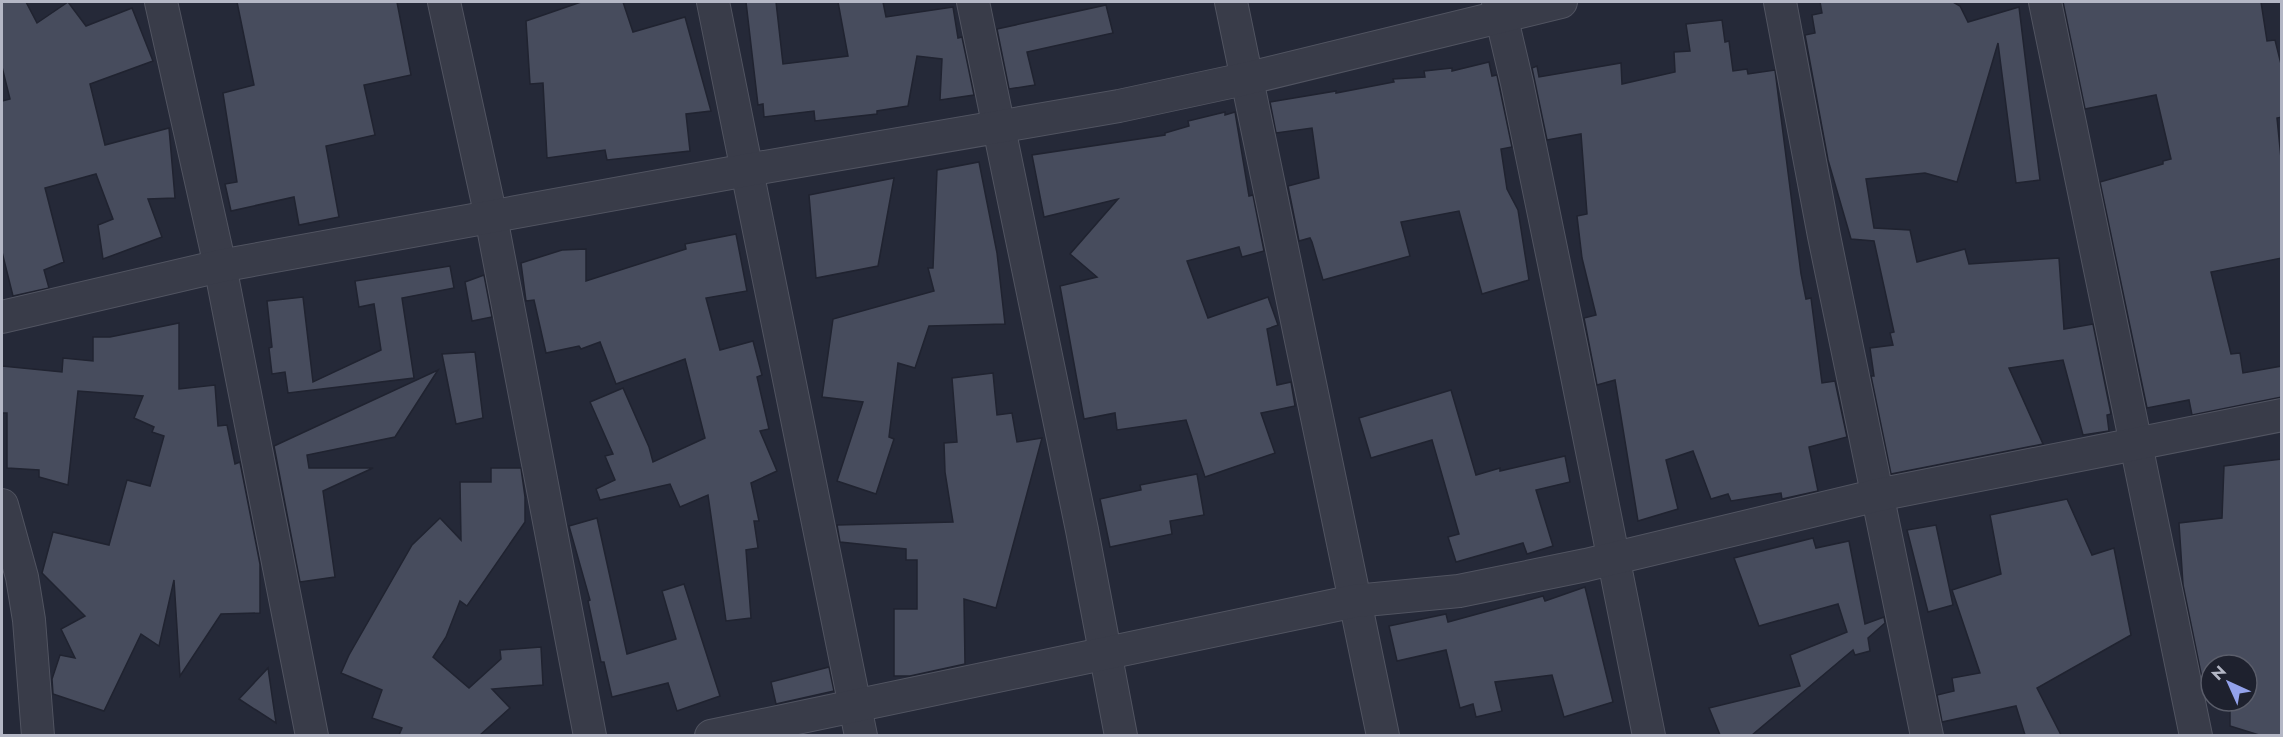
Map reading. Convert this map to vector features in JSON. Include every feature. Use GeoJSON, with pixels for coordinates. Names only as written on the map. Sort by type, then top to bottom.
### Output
{"type":"FeatureCollection","features":[{"type":"Feature","properties":{"kind":"street"},"geometry":{"type":"LineString","coordinates":[[161,2],[220,266],[312,735]]}},
{"type":"Feature","properties":{"kind":"street"},"geometry":{"type":"LineString","coordinates":[[444,2],[491,217],[590,735]]}},
{"type":"Feature","properties":{"kind":"street"},"geometry":{"type":"LineString","coordinates":[[713,2],[861,735]]}},
{"type":"Feature","properties":{"kind":"street"},"geometry":{"type":"LineString","coordinates":[[973,2],[1000,126],[1121,735]]}},
{"type":"Feature","properties":{"kind":"street"},"geometry":{"type":"LineString","coordinates":[[1231,2],[1249,78],[1383,735]]}},
{"type":"Feature","properties":{"kind":"street"},"geometry":{"type":"LineString","coordinates":[[2,317],[220,266],[747,170],[1119,106],[1249,78],[1499,9],[1561,2]]}},
{"type":"Feature","properties":{"kind":"street"},"geometry":{"type":"LineString","coordinates":[[1780,2],[1824,236],[1928,735]]}},
{"type":"Feature","properties":{"kind":"street"},"geometry":{"type":"LineString","coordinates":[[2045,2],[2196,735]]}},
{"type":"Feature","properties":{"kind":"street"},"geometry":{"type":"LineString","coordinates":[[1499,9],[1519,94],[1649,735]]}},
{"type":"Feature","properties":{"kind":"street"},"geometry":{"type":"LineString","coordinates":[[711,735],[1355,601],[1459,591],[1614,558],[1878,495],[2282,415]]}},
{"type":"Feature","properties":{"kind":"street"},"geometry":{"type":"LineString","coordinates":[[2,505],[22,577],[38,735]]}},
{"type":"Feature","properties":{"kind":"building"},"geometry":{"type":"Polygon","coordinates":[[[2,2],[26,2],[37,23],[68,2],[86,26],[132,8],[153,61],[90,84],[105,145],[169,128],[175,198],[148,199],[162,237],[103,259],[98,225],[113,219],[96,174],[45,188],[64,262],[44,270],[49,288],[13,296],[2,252],[2,101],[10,99],[2,67],[2,2]]]}},
{"type":"Feature","properties":{"kind":"building"},"geometry":{"type":"Polygon","coordinates":[[[237,2],[397,2],[411,75],[364,85],[375,135],[326,146],[339,217],[299,225],[294,197],[231,211],[225,184],[237,182],[223,93],[254,85],[237,2]]]}},
{"type":"Feature","properties":{"kind":"building"},"geometry":{"type":"Polygon","coordinates":[[[581,2],[623,2],[633,32],[685,17],[711,111],[686,114],[690,151],[607,160],[605,150],[547,158],[543,83],[530,84],[526,21],[581,2]]]}},
{"type":"Feature","properties":{"kind":"building"},"geometry":{"type":"Polygon","coordinates":[[[746,2],[776,2],[783,64],[848,56],[838,2],[883,2],[886,17],[953,7],[958,38],[962,37],[974,95],[940,100],[942,59],[917,56],[908,106],[877,111],[877,114],[815,121],[814,111],[764,117],[763,104],[758,105],[746,2]]]}},
{"type":"Feature","properties":{"kind":"building"},"geometry":{"type":"Polygon","coordinates":[[[1820,2],[1953,2],[1960,6],[1968,22],[2019,7],[2040,180],[2016,183],[1998,43],[1957,182],[1925,173],[1866,179],[1874,228],[1910,230],[1917,262],[1965,249],[1969,264],[2059,258],[2064,329],[2093,324],[2111,414],[2107,415],[2109,431],[2083,435],[2063,360],[2009,368],[2043,444],[1891,474],[1871,376],[1874,376],[1870,348],[1893,345],[1890,333],[1894,332],[1874,241],[1851,239],[1828,160],[1805,35],[1815,33],[1812,15],[1822,13],[1820,2]]]}},
{"type":"Feature","properties":{"kind":"building"},"geometry":{"type":"Polygon","coordinates":[[[2063,2],[2261,2],[2267,41],[2275,40],[2282,68],[2282,117],[2277,118],[2282,168],[2282,258],[2211,272],[2231,354],[2240,353],[2243,373],[2282,366],[2282,397],[2192,415],[2189,400],[2147,408],[2100,182],[2163,164],[2163,161],[2171,159],[2156,95],[2085,109],[2063,2]]]}},
{"type":"Feature","properties":{"kind":"building"},"geometry":{"type":"Polygon","coordinates":[[[1106,5],[1113,33],[1027,52],[1035,85],[1009,89],[997,29],[1106,5]]]}},
{"type":"Feature","properties":{"kind":"building"},"geometry":{"type":"Polygon","coordinates":[[[1722,20],[1725,42],[1729,41],[1733,71],[1747,69],[1748,74],[1775,70],[1801,274],[1806,299],[1811,298],[1822,383],[1835,381],[1847,437],[1809,447],[1818,491],[1782,499],[1781,493],[1731,501],[1728,494],[1711,499],[1693,451],[1666,460],[1678,509],[1638,521],[1615,380],[1597,385],[1584,318],[1596,315],[1582,258],[1577,216],[1587,214],[1581,134],[1547,140],[1532,68],[1537,66],[1539,77],[1621,63],[1622,84],[1675,72],[1674,52],[1690,51],[1686,24],[1722,20]]]}},
{"type":"Feature","properties":{"kind":"building"},"geometry":{"type":"Polygon","coordinates":[[[1489,62],[1492,76],[1497,75],[1512,147],[1501,149],[1507,189],[1518,210],[1529,280],[1482,294],[1459,211],[1401,222],[1410,256],[1323,280],[1310,238],[1299,241],[1288,186],[1319,178],[1312,128],[1276,133],[1270,102],[1336,91],[1336,93],[1394,82],[1393,79],[1425,77],[1424,71],[1452,68],[1452,71],[1489,62]]]}},
{"type":"Feature","properties":{"kind":"building"},"geometry":{"type":"Polygon","coordinates":[[[1225,112],[1225,115],[1235,112],[1249,196],[1253,195],[1264,251],[1242,257],[1239,247],[1187,261],[1208,318],[1268,297],[1278,325],[1267,329],[1277,385],[1291,382],[1295,406],[1261,413],[1275,453],[1205,477],[1186,420],[1117,430],[1115,413],[1084,419],[1060,286],[1097,277],[1070,254],[1118,199],[1044,217],[1032,155],[1165,135],[1165,133],[1189,126],[1188,121],[1225,112]]]}},
{"type":"Feature","properties":{"kind":"building"},"geometry":{"type":"Polygon","coordinates":[[[979,162],[997,253],[1005,324],[929,326],[915,368],[898,363],[889,437],[894,439],[876,494],[837,481],[863,402],[822,397],[833,319],[934,291],[928,268],[933,268],[937,170],[979,162]]]}},
{"type":"Feature","properties":{"kind":"building"},"geometry":{"type":"Polygon","coordinates":[[[894,178],[878,266],[816,278],[809,195],[894,178]]]}},
{"type":"Feature","properties":{"kind":"building"},"geometry":{"type":"Polygon","coordinates":[[[736,234],[747,291],[706,298],[720,350],[753,341],[762,375],[757,377],[769,429],[760,431],[777,471],[751,483],[759,521],[754,521],[758,548],[746,550],[751,618],[726,621],[708,495],[680,507],[670,484],[600,500],[596,489],[615,480],[605,456],[613,454],[590,402],[623,388],[649,447],[653,462],[705,438],[685,359],[616,384],[600,342],[581,349],[579,346],[546,353],[534,300],[526,301],[521,263],[562,250],[586,249],[586,281],[686,249],[685,244],[736,234]]]}},
{"type":"Feature","properties":{"kind":"building"},"geometry":{"type":"Polygon","coordinates":[[[450,266],[454,288],[402,298],[414,378],[288,393],[285,372],[272,374],[269,348],[272,347],[267,301],[303,297],[313,382],[381,350],[374,304],[359,307],[355,281],[450,266]]]}},
{"type":"Feature","properties":{"kind":"building"},"geometry":{"type":"Polygon","coordinates":[[[484,275],[492,317],[472,321],[465,282],[484,275]]]}},
{"type":"Feature","properties":{"kind":"building"},"geometry":{"type":"Polygon","coordinates":[[[179,323],[179,389],[215,385],[218,426],[227,425],[235,464],[240,462],[260,564],[260,613],[221,614],[180,676],[174,580],[159,646],[141,634],[104,711],[53,694],[52,679],[60,655],[75,658],[61,629],[85,616],[42,573],[53,532],[109,545],[127,480],[150,486],[164,436],[152,432],[154,427],[134,418],[143,396],[78,391],[68,485],[39,477],[39,470],[7,468],[7,413],[2,413],[2,366],[62,372],[63,358],[93,361],[93,337],[110,337],[179,323]]]}},
{"type":"Feature","properties":{"kind":"building"},"geometry":{"type":"Polygon","coordinates":[[[475,352],[483,418],[456,424],[442,354],[475,352]]]}},
{"type":"Feature","properties":{"kind":"building"},"geometry":{"type":"Polygon","coordinates":[[[438,370],[395,437],[307,455],[309,468],[373,468],[323,491],[335,577],[300,582],[274,446],[438,370]]]}},
{"type":"Feature","properties":{"kind":"building"},"geometry":{"type":"Polygon","coordinates":[[[993,373],[997,415],[1012,413],[1017,442],[1042,438],[996,608],[964,599],[965,664],[910,676],[894,676],[894,609],[917,609],[917,560],[906,560],[906,549],[840,542],[837,525],[953,522],[945,472],[944,443],[957,442],[952,378],[993,373]]]}},
{"type":"Feature","properties":{"kind":"building"},"geometry":{"type":"Polygon","coordinates":[[[1451,390],[1476,475],[1500,468],[1500,471],[1565,456],[1570,482],[1536,490],[1553,546],[1527,554],[1523,543],[1456,562],[1448,537],[1459,534],[1432,440],[1371,458],[1359,418],[1451,390]]]}},
{"type":"Feature","properties":{"kind":"building"},"geometry":{"type":"Polygon","coordinates":[[[2282,459],[2282,735],[2259,735],[2230,726],[2230,713],[2259,713],[2259,653],[2199,653],[2199,663],[2183,585],[2179,523],[2222,518],[2224,466],[2282,459]]]}},
{"type":"Feature","properties":{"kind":"building"},"geometry":{"type":"Polygon","coordinates":[[[491,468],[521,468],[525,497],[525,522],[467,606],[460,601],[446,637],[433,657],[469,688],[501,659],[500,650],[541,647],[543,685],[492,689],[510,708],[480,735],[399,735],[402,728],[372,718],[382,690],[341,673],[412,545],[440,518],[461,540],[460,482],[491,482],[491,468]]]}},
{"type":"Feature","properties":{"kind":"building"},"geometry":{"type":"Polygon","coordinates":[[[1197,474],[1204,515],[1170,521],[1172,534],[1110,547],[1100,499],[1141,490],[1140,485],[1197,474]]]}},
{"type":"Feature","properties":{"kind":"building"},"geometry":{"type":"Polygon","coordinates":[[[2067,499],[2092,555],[2114,548],[2131,635],[2037,688],[2061,735],[2025,735],[2016,706],[1942,722],[1937,695],[1954,691],[1952,678],[1980,673],[1952,590],[2001,574],[1990,515],[2067,499]]]}},
{"type":"Feature","properties":{"kind":"building"},"geometry":{"type":"Polygon","coordinates":[[[597,518],[627,654],[676,639],[662,591],[684,584],[720,696],[677,711],[668,683],[612,697],[604,662],[601,662],[588,601],[590,600],[569,526],[597,518]]]}},
{"type":"Feature","properties":{"kind":"building"},"geometry":{"type":"Polygon","coordinates":[[[1936,525],[1953,605],[1928,612],[1907,530],[1936,525]]]}},
{"type":"Feature","properties":{"kind":"building"},"geometry":{"type":"Polygon","coordinates":[[[1813,538],[1816,548],[1849,541],[1865,624],[1884,617],[1885,623],[1868,638],[1870,651],[1855,655],[1853,650],[1752,735],[1720,735],[1709,708],[1800,686],[1790,655],[1847,632],[1838,604],[1759,626],[1734,558],[1813,538]]]}},
{"type":"Feature","properties":{"kind":"building"},"geometry":{"type":"Polygon","coordinates":[[[1585,587],[1613,702],[1564,717],[1552,675],[1495,682],[1502,711],[1476,717],[1473,704],[1460,708],[1446,650],[1397,661],[1389,626],[1446,614],[1448,622],[1543,596],[1545,601],[1585,587]]]}},
{"type":"Feature","properties":{"kind":"building"},"geometry":{"type":"Polygon","coordinates":[[[829,667],[834,691],[776,704],[771,682],[829,667]]]}},
{"type":"Feature","properties":{"kind":"building"},"geometry":{"type":"Polygon","coordinates":[[[268,668],[276,723],[239,699],[268,668]]]}}]}
